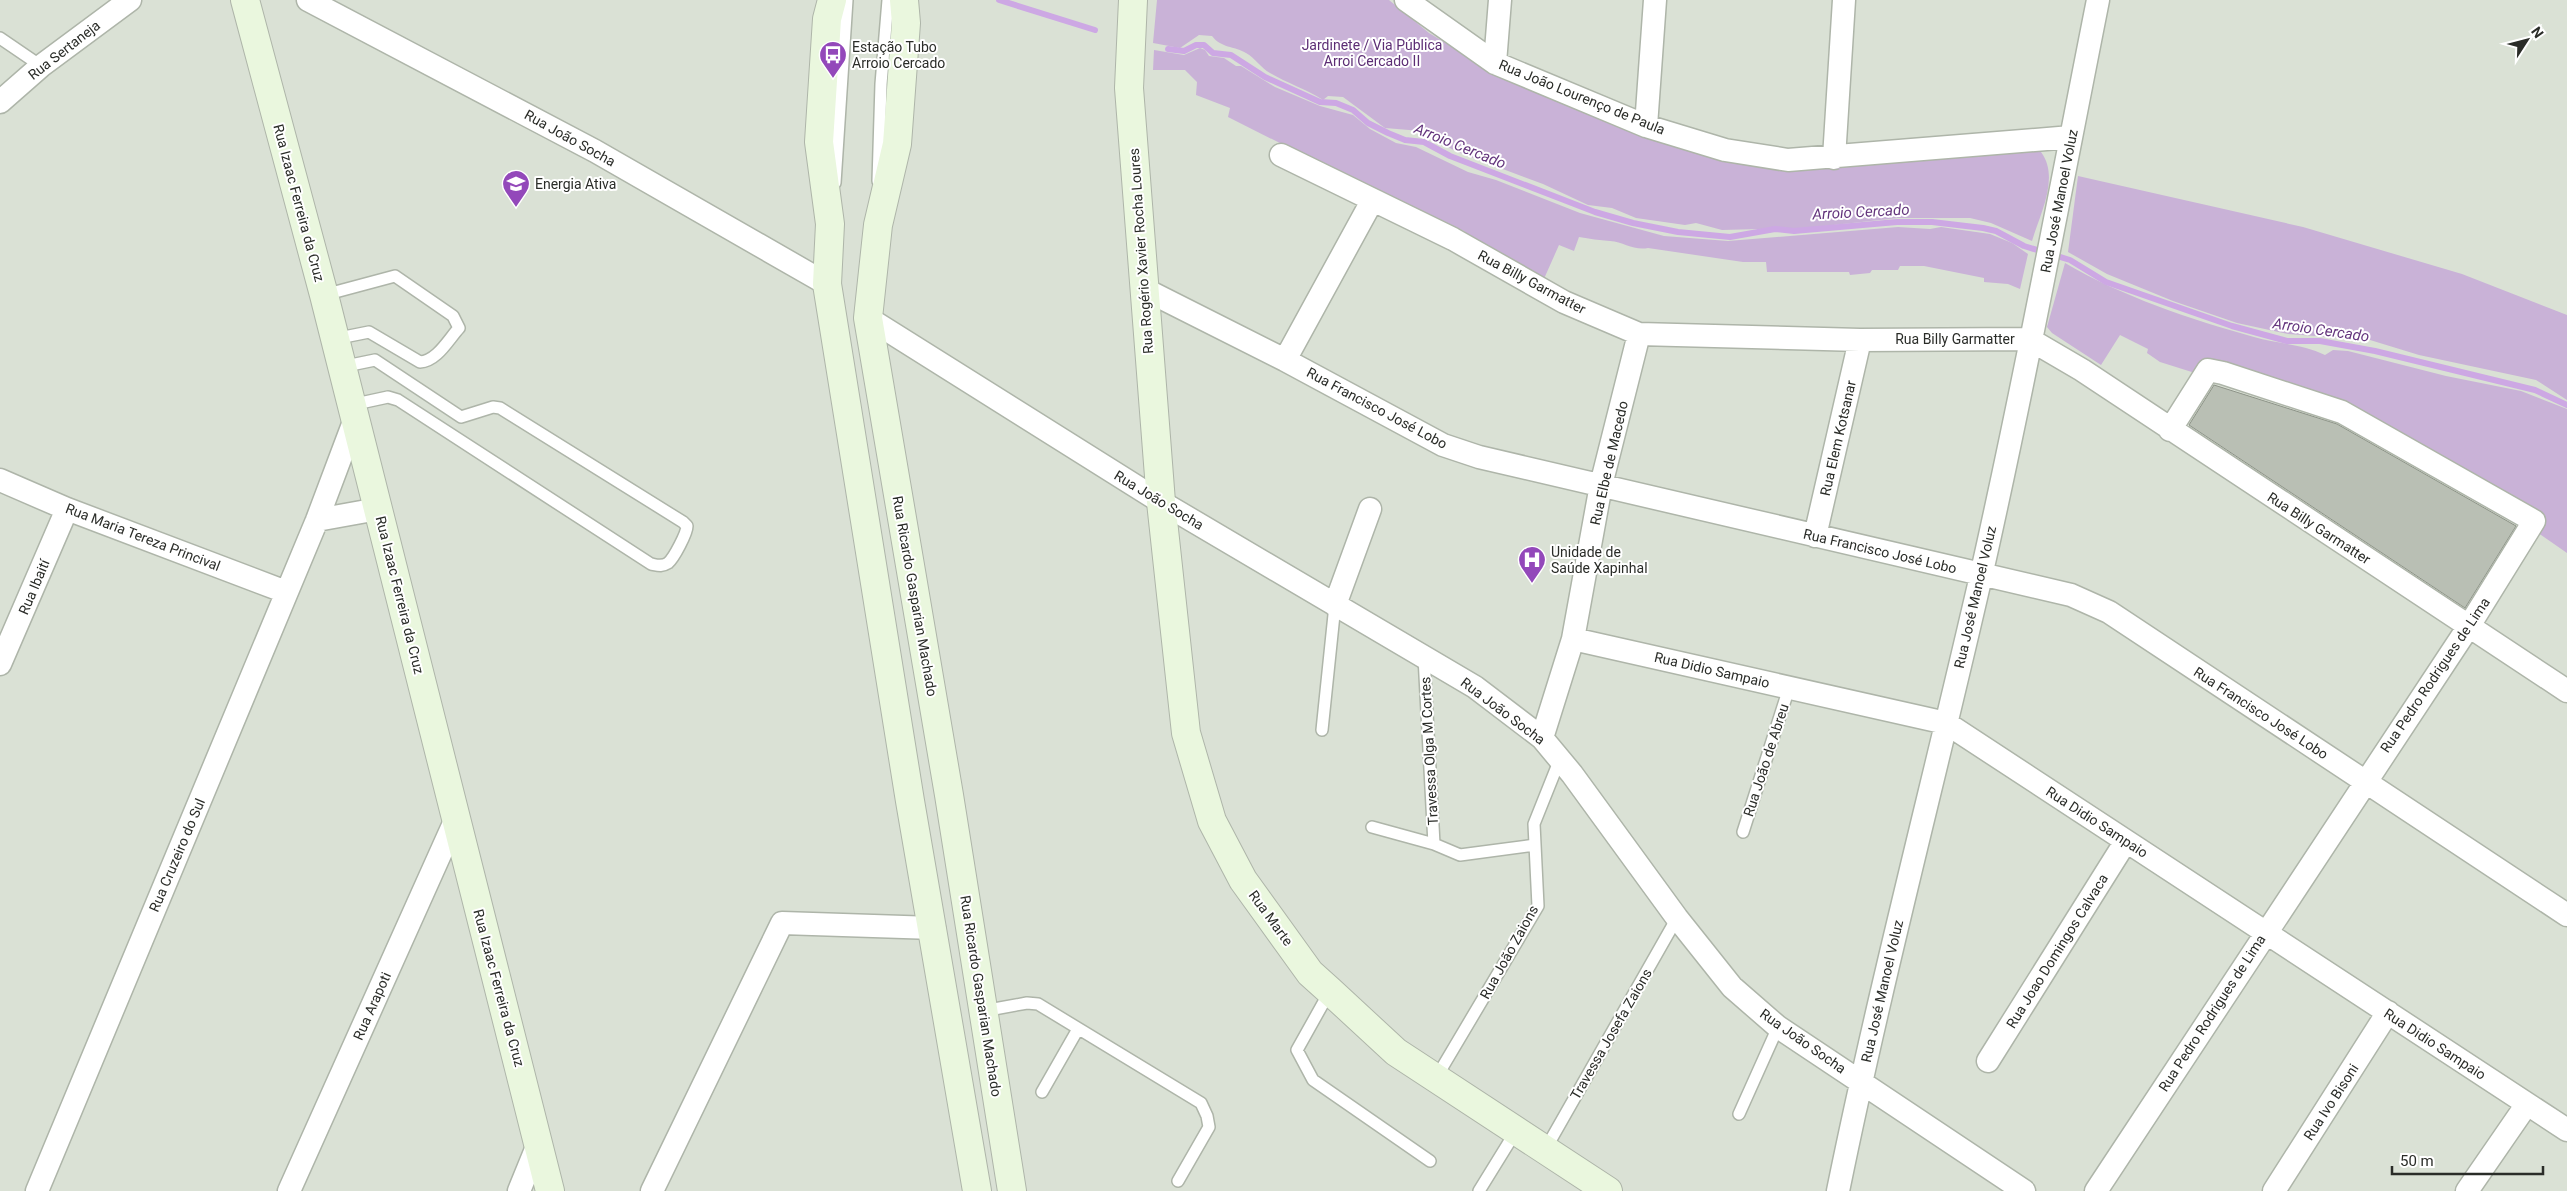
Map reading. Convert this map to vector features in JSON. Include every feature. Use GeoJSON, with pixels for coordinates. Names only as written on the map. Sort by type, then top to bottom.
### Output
{"type":"FeatureCollection","features":[{"type":"Feature","properties":{"kind":"street","name":"Rua Sertaneja"},"geometry":{"type":"LineString","coordinates":[[0,102],[41,66],[130,0]]}},
{"type":"Feature","properties":{"kind":"street","name":"Rua Izaac Ferreira da Cruz"},"geometry":{"type":"LineString","coordinates":[[245,0],[324,295],[455,821],[539,1142],[550,1191]]}},
{"type":"Feature","properties":{"kind":"street","name":"Rua João Socha"},"geometry":{"type":"LineString","coordinates":[[308,0],[595,151],[828,284]]}},
{"type":"Feature","properties":{"kind":"street"},"geometry":{"type":"LineString","coordinates":[[832,0],[827,19],[819,142],[830,224],[828,284],[910,800],[934,928],[977,1191]]}},
{"type":"Feature","properties":{"kind":"street","name":"Rua Ricardo Gasparian Machado"},"geometry":{"type":"LineString","coordinates":[[904,0],[906,23],[897,144],[878,225],[868,318],[1012,1191]]}},
{"type":"Feature","properties":{"kind":"street","name":"Rua Rogério Xavier Rocha Loures"},"geometry":{"type":"LineString","coordinates":[[1133,0],[1129,88],[1162,502]]}},
{"type":"Feature","properties":{"kind":"street","name":"Rua João Lourenço de Paula"},"geometry":{"type":"LineString","coordinates":[[1406,0],[1495,63],[1646,126],[1725,150],[1788,160],[1834,158],[2071,136]]}},
{"type":"Feature","properties":{"kind":"street"},"geometry":{"type":"LineString","coordinates":[[1495,63],[1500,0]]}},
{"type":"Feature","properties":{"kind":"street"},"geometry":{"type":"LineString","coordinates":[[1646,126],[1655,0]]}},
{"type":"Feature","properties":{"kind":"street"},"geometry":{"type":"LineString","coordinates":[[1834,158],[1844,0]]}},
{"type":"Feature","properties":{"kind":"street","name":"Rua José Manoel Voluz"},"geometry":{"type":"LineString","coordinates":[[1838,1191],[1860,1082],[1981,574],[2029,339],[2042,288],[2053,220],[2098,0]]}},
{"type":"Feature","properties":{"kind":"street","name":"Rua Billy Garmatter"},"geometry":{"type":"LineString","coordinates":[[1281,155],[1453,239],[1564,302],[1639,334],[1860,340],[2029,339],[2082,370],[2567,691]]}},
{"type":"Feature","properties":{"kind":"street"},"geometry":{"type":"LineString","coordinates":[[1285,360],[1372,201]]}},
{"type":"Feature","properties":{"kind":"street","name":"Rua Francisco José Lobo"},"geometry":{"type":"LineString","coordinates":[[1144,289],[1285,360],[1443,444],[1479,457],[2071,595],[2109,612],[2567,915]]}},
{"type":"Feature","properties":{"kind":"street","name":"Rua João Socha"},"geometry":{"type":"LineString","coordinates":[[868,318],[1162,502],[1334,605],[1475,686],[1542,738],[1560,759],[1677,918],[1732,987],[1778,1027],[2024,1191]]}},
{"type":"Feature","properties":{"kind":"street","name":"Rua Elbe de Macedo"},"geometry":{"type":"LineString","coordinates":[[1542,738],[1573,639],[1601,485],[1639,334]]}},
{"type":"Feature","properties":{"kind":"street","name":"Rua Elem Kotsanar"},"geometry":{"type":"LineString","coordinates":[[1815,536],[1860,340]]}},
{"type":"Feature","properties":{"kind":"street","name":"Rua Pedro Rodrigues de Lima"},"geometry":{"type":"LineString","coordinates":[[2096,1191],[2265,932],[2469,626],[2534,521],[2342,412],[2223,373],[2208,370],[2170,430]]}},
{"type":"Feature","properties":{"kind":"street","name":"Rua Cruzeiro do Sul"},"geometry":{"type":"LineString","coordinates":[[37,1191],[317,520],[353,412]]}},
{"type":"Feature","properties":{"kind":"street","name":"Rua Maria Tereza Princival"},"geometry":{"type":"LineString","coordinates":[[0,480],[67,509],[286,592]]}},
{"type":"Feature","properties":{"kind":"street","name":"Rua Marte"},"geometry":{"type":"LineString","coordinates":[[1162,502],[1186,733],[1212,821],[1243,880],[1310,973],[1396,1052],[1608,1191]]}},
{"type":"Feature","properties":{"kind":"street","name":"Rua Ibaití"},"geometry":{"type":"LineString","coordinates":[[0,664],[67,509]]}},
{"type":"Feature","properties":{"kind":"street"},"geometry":{"type":"LineString","coordinates":[[317,520],[378,509]]}},
{"type":"Feature","properties":{"kind":"street"},"geometry":{"type":"LineString","coordinates":[[1334,605],[1370,509]]}},
{"type":"Feature","properties":{"kind":"street","name":"Rua Didio Sampaio"},"geometry":{"type":"LineString","coordinates":[[1573,639],[1946,723],[2567,1130]]}},
{"type":"Feature","properties":{"kind":"street","name":"Rua Arapoti"},"geometry":{"type":"LineString","coordinates":[[288,1191],[455,821]]}},
{"type":"Feature","properties":{"kind":"street","name":"Rua Joao Domingos Calvaca"},"geometry":{"type":"LineString","coordinates":[[1988,1061],[2126,841]]}},
{"type":"Feature","properties":{"kind":"street"},"geometry":{"type":"LineString","coordinates":[[652,1191],[782,923],[934,928]]}},
{"type":"Feature","properties":{"kind":"street","name":"Rua Ivo Bisoni"},"geometry":{"type":"LineString","coordinates":[[2274,1191],[2388,1012]]}},
{"type":"Feature","properties":{"kind":"street"},"geometry":{"type":"LineString","coordinates":[[2467,1191],[2527,1104]]}},
{"type":"Feature","properties":{"kind":"street"},"geometry":{"type":"LineString","coordinates":[[519,1191],[539,1142]]}},
{"type":"Feature","properties":{"kind":"lane"},"geometry":{"type":"LineString","coordinates":[[830,224],[839,142],[848,0]]}},
{"type":"Feature","properties":{"kind":"lane"},"geometry":{"type":"LineString","coordinates":[[878,225],[878,143],[888,0]]}},
{"type":"Feature","properties":{"kind":"lane"},"geometry":{"type":"LineString","coordinates":[[0,38],[41,66]]}},
{"type":"Feature","properties":{"kind":"lane"},"geometry":{"type":"LineString","coordinates":[[324,295],[395,276],[453,316],[458,328],[433,358],[426,362],[420,362],[369,332],[334,339]]}},
{"type":"Feature","properties":{"kind":"lane"},"geometry":{"type":"LineString","coordinates":[[341,367],[375,360],[461,417],[493,407],[500,408],[683,522],[687,526],[687,532],[668,563],[660,566],[651,564],[398,400],[388,397],[353,412]]}},
{"type":"Feature","properties":{"kind":"lane"},"geometry":{"type":"LineString","coordinates":[[1322,730],[1334,605]]}},
{"type":"Feature","properties":{"kind":"lane","name":"Travessa Olga M Cortes"},"geometry":{"type":"LineString","coordinates":[[1424,657],[1434,844]]}},
{"type":"Feature","properties":{"kind":"lane","name":"Rua João de Abreu"},"geometry":{"type":"LineString","coordinates":[[1743,832],[1789,688]]}},
{"type":"Feature","properties":{"kind":"lane","name":"Rua João Zaions"},"geometry":{"type":"LineString","coordinates":[[1436,1078],[1538,906],[1534,824],[1560,759]]}},
{"type":"Feature","properties":{"kind":"lane"},"geometry":{"type":"LineString","coordinates":[[1372,826],[1434,844],[1460,856],[1535,845]]}},
{"type":"Feature","properties":{"kind":"lane","name":"Travessa Josefa Zaions"},"geometry":{"type":"LineString","coordinates":[[1545,1150],[1677,918]]}},
{"type":"Feature","properties":{"kind":"lane"},"geometry":{"type":"LineString","coordinates":[[1330,991],[1297,1050],[1314,1080],[1430,1161]]}},
{"type":"Feature","properties":{"kind":"lane"},"geometry":{"type":"LineString","coordinates":[[983,1011],[1027,1003],[1038,1004],[1201,1103],[1207,1116],[1208,1127],[1178,1181]]}},
{"type":"Feature","properties":{"kind":"lane"},"geometry":{"type":"LineString","coordinates":[[1738,1114],[1778,1027]]}},
{"type":"Feature","properties":{"kind":"lane"},"geometry":{"type":"LineString","coordinates":[[1042,1092],[1078,1029]]}},
{"type":"Feature","properties":{"kind":"lane"},"geometry":{"type":"LineString","coordinates":[[1479,1191],[1516,1131]]}},
{"type":"Feature","properties":{"kind":"green space","name":"Jardinete / Via Pública Arroi Cercado II"},"geometry":{"type":"Polygon","coordinates":[[[1157,0],[1389,0],[1429,33],[1491,70],[1686,150],[2041,152],[2049,173],[2047,196],[2032,241],[1991,223],[1970,218],[1898,218],[1806,228],[1722,230],[1696,223],[1685,225],[1636,218],[1612,208],[1588,205],[1543,184],[1455,151],[1421,131],[1385,128],[1343,97],[1328,96],[1323,100],[1270,73],[1246,53],[1219,43],[1212,36],[1199,35],[1180,48],[1153,43],[1157,0]]]}},
{"type":"Feature","properties":{"kind":"green space"},"geometry":{"type":"Polygon","coordinates":[[[1200,48],[1205,50],[1209,56],[1224,58],[1236,66],[1241,66],[1275,87],[1320,106],[1353,115],[1370,129],[1396,143],[1416,147],[1468,172],[1496,180],[1580,213],[1664,236],[1728,241],[1898,227],[1930,229],[1941,227],[1990,234],[2012,243],[2028,254],[2020,289],[2008,284],[1984,282],[1984,278],[1924,266],[1900,266],[1898,270],[1872,270],[1870,273],[1850,275],[1849,272],[1767,272],[1766,262],[1743,262],[1648,248],[1643,249],[1615,242],[1579,237],[1574,251],[1559,245],[1543,281],[1471,238],[1464,231],[1399,203],[1228,117],[1230,108],[1196,95],[1197,82],[1185,70],[1153,70],[1154,50],[1184,55],[1200,48]]]}},
{"type":"Feature","properties":{"kind":"green space"},"geometry":{"type":"Polygon","coordinates":[[[2078,176],[2303,227],[2462,274],[2567,315],[2567,400],[2536,380],[2419,355],[2370,340],[2288,334],[2237,323],[2173,301],[2107,274],[2068,252],[2078,176]]]}},
{"type":"Feature","properties":{"kind":"green space"},"geometry":{"type":"Polygon","coordinates":[[[2065,263],[2133,297],[2181,315],[2230,330],[2299,346],[2325,355],[2333,350],[2348,351],[2446,376],[2521,391],[2567,409],[2567,553],[2401,438],[2160,362],[2147,353],[2148,349],[2120,335],[2101,365],[2052,333],[2047,327],[2065,263]]]}},
{"type":"Feature","properties":{"kind":"building"},"geometry":{"type":"Polygon","coordinates":[[[2214,385],[2337,424],[2516,526],[2465,608],[2189,425],[2214,385]]]}},
{"type":"Feature","properties":{"kind":"waterway","name":"Arroio Cercado"},"geometry":{"type":"LineString","coordinates":[[999,0],[1095,30]]}},
{"type":"Feature","properties":{"kind":"waterway","name":"Arroio Cercado"},"geometry":{"type":"LineString","coordinates":[[1168,49],[1184,51],[1196,45],[1204,45],[1213,53],[1231,55],[1265,77],[1320,102],[1336,103],[1353,110],[1368,123],[1388,133],[1405,140],[1424,142],[1450,156],[1595,212],[1633,223],[1678,232],[1730,237],[1775,229],[1794,231],[1897,222],[1932,222],[1983,228],[1996,231],[2024,246],[2070,260],[2106,282],[2232,326],[2287,341],[2320,341],[2375,351],[2535,390],[2567,405]]}},
{"type":"Feature","properties":{"kind":"place","name":"Estação Tubo Arroio Cercado"},"geometry":{"type":"Point","coordinates":[833,79]}},
{"type":"Feature","properties":{"kind":"place","name":"Energia Ativa"},"geometry":{"type":"Point","coordinates":[516,208]}},
{"type":"Feature","properties":{"kind":"place","name":"Unidade de Saúde Xapinhal"},"geometry":{"type":"Point","coordinates":[1532,584]}}]}
